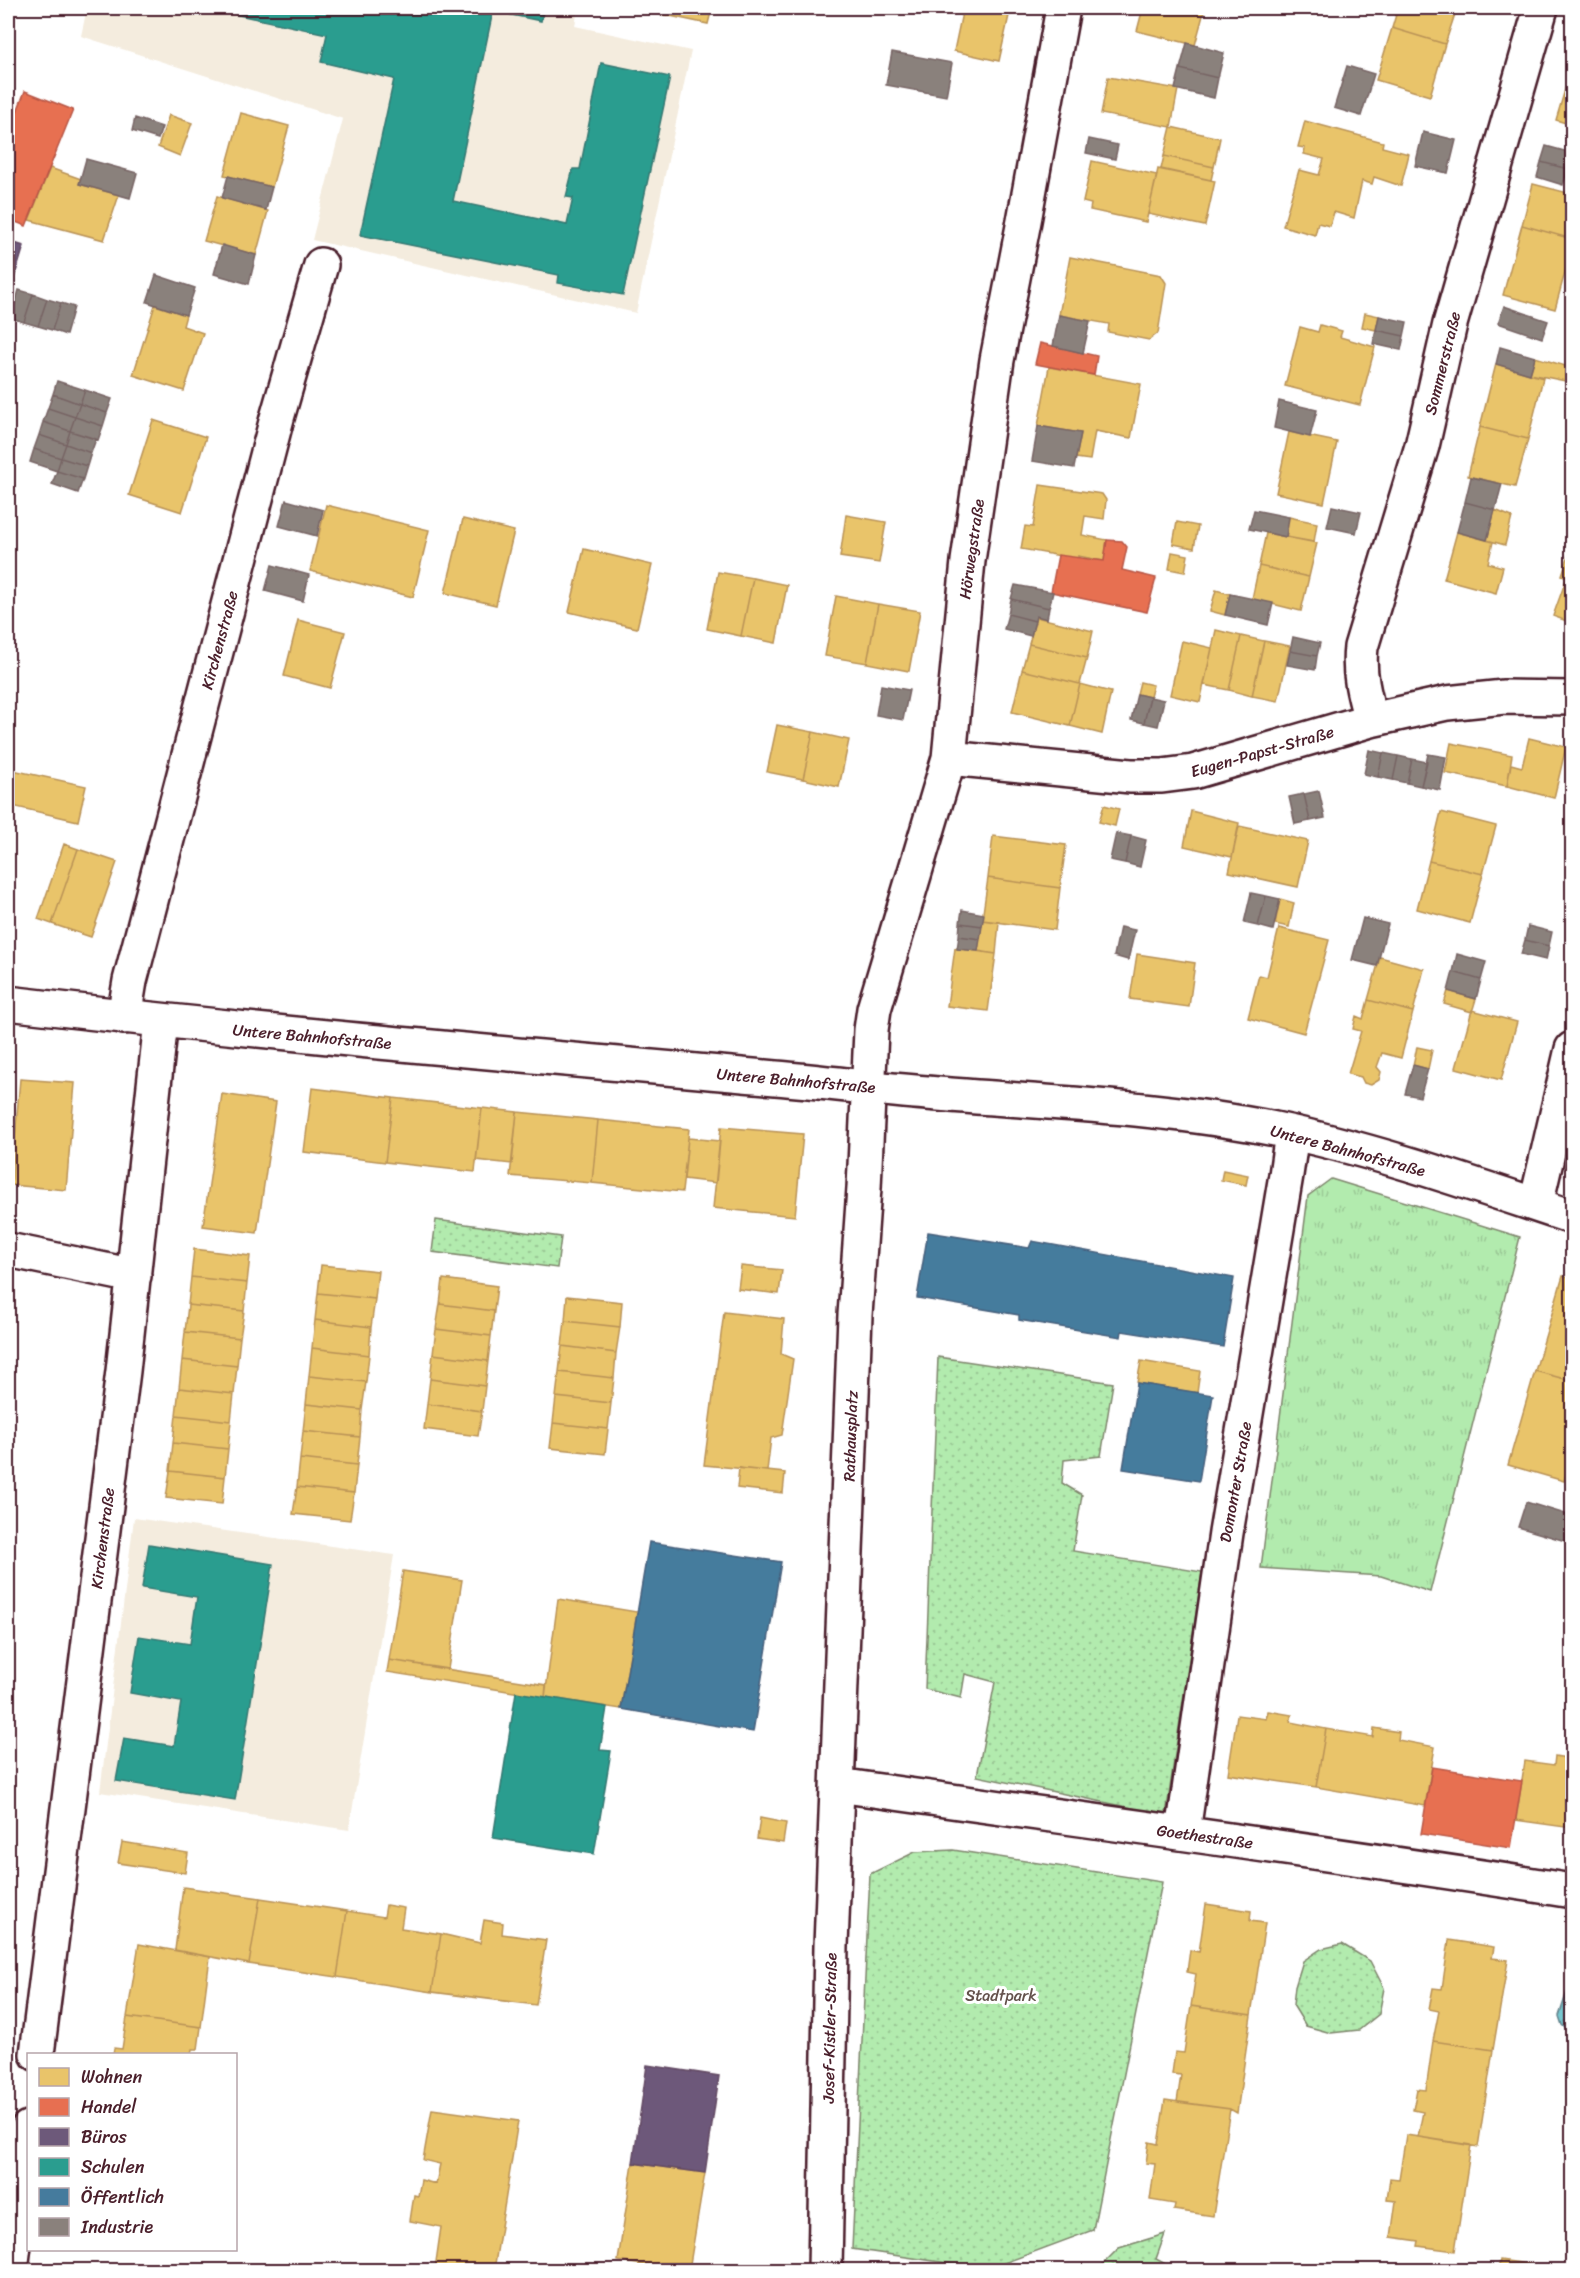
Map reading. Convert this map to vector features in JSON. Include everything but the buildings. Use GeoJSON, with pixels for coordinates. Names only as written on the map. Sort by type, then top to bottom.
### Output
{"type":"FeatureCollection","features":[{"type":"Feature","properties":{"kind":"street","name":"Hörwegstraße"},"geometry":{"type":"LineString","coordinates":[[868,1086],[874,1010],[949,759],[968,561],[996,360],[1063,8]]}},
{"type":"Feature","properties":{"kind":"street","name":"Sommerstraße"},"geometry":{"type":"LineString","coordinates":[[1371,720],[1362,689],[1359,663],[1361,646],[1422,446],[1450,324],[1541,8]]}},
{"type":"Feature","properties":{"kind":"street","name":"Kirchenstraße"},"geometry":{"type":"LineString","coordinates":[[124,1017],[130,981],[277,418],[321,266]]}},
{"type":"Feature","properties":{"kind":"street","name":"Eugen-Papst-Straße"},"geometry":{"type":"LineString","coordinates":[[949,759],[1131,776],[1162,776],[1193,772],[1371,720],[1447,703],[1504,697],[1572,698]]}},
{"type":"Feature","properties":{"kind":"street","name":"Untere Bahnhofstraße"},"geometry":{"type":"LineString","coordinates":[[8,1003],[161,1021],[1148,1111],[1230,1122],[1292,1133],[1393,1160],[1572,1217]]}},
{"type":"Feature","properties":{"kind":"street","name":"Kirchenstraße"},"geometry":{"type":"LineString","coordinates":[[38,2053],[134,1276],[161,1021]]}},
{"type":"Feature","properties":{"kind":"street"},"geometry":{"type":"LineString","coordinates":[[1536,1204],[1572,1049]]}},
{"type":"Feature","properties":{"kind":"street","name":"Rathausplatz"},"geometry":{"type":"LineString","coordinates":[[838,1785],[855,1315],[868,1086]]}},
{"type":"Feature","properties":{"kind":"street","name":"Domonter Straße"},"geometry":{"type":"LineString","coordinates":[[1183,1832],[1226,1533],[1292,1133]]}},
{"type":"Feature","properties":{"kind":"street"},"geometry":{"type":"LineString","coordinates":[[8,1250],[134,1276]]}},
{"type":"Feature","properties":{"kind":"street","name":"Goethestraße"},"geometry":{"type":"LineString","coordinates":[[838,1785],[1107,1824],[1183,1832],[1572,1891]]}},
{"type":"Feature","properties":{"kind":"street","name":"Josef-Kistler-Straße"},"geometry":{"type":"LineString","coordinates":[[825,2271],[831,1946],[838,1785]]}},
{"type":"Feature","properties":{"kind":"street"},"geometry":{"type":"LineString","coordinates":[[11,2271],[27,2136]]}},
{"type":"Feature","properties":{"kind":"shaded area"},"geometry":{"type":"Polygon","coordinates":[[[87,8],[578,8],[575,26],[691,51],[636,313],[312,240],[343,119],[81,36],[87,8]]]}},
{"type":"Feature","properties":{"kind":"shaded area"},"geometry":{"type":"Polygon","coordinates":[[[134,1518],[394,1555],[349,1830],[100,1792],[134,1518]]]}},
{"type":"Feature","properties":{"kind":"green space"},"geometry":{"type":"Polygon","coordinates":[[[1331,1179],[1520,1237],[1430,1592],[1381,1576],[1261,1568],[1308,1196],[1331,1179]]]}},
{"type":"Feature","properties":{"kind":"green space"},"geometry":{"type":"Polygon","coordinates":[[[436,1220],[561,1237],[557,1268],[432,1252],[436,1220]]]}},
{"type":"Feature","properties":{"kind":"green space"},"geometry":{"type":"Polygon","coordinates":[[[938,1357],[1113,1383],[1101,1456],[1064,1460],[1062,1483],[1082,1495],[1073,1551],[1202,1572],[1166,1815],[977,1776],[995,1682],[965,1674],[961,1698],[925,1689],[938,1357]]]}},
{"type":"Feature","properties":{"kind":"green space","name":"Stadtpark"},"geometry":{"type":"Polygon","coordinates":[[[953,1850],[1162,1882],[1093,2230],[988,2269],[852,2249],[870,1874],[915,1852],[953,1850]]]}},
{"type":"Feature","properties":{"kind":"green space"},"geometry":{"type":"Polygon","coordinates":[[[1342,1944],[1370,1961],[1384,1988],[1379,2014],[1359,2030],[1331,2033],[1306,2026],[1293,2005],[1295,1987],[1303,1961],[1321,1949],[1342,1944]]]}},
{"type":"Feature","properties":{"kind":"green space"},"geometry":{"type":"Polygon","coordinates":[[[1165,2234],[1156,2259],[1169,2266],[1168,2270],[1097,2270],[1119,2248],[1165,2234]]]}},
{"type":"Feature","properties":{"kind":"water"},"geometry":{"type":"Polygon","coordinates":[[[1572,1977],[1572,2034],[1562,2025],[1559,2016],[1572,1977]]]}}]}
